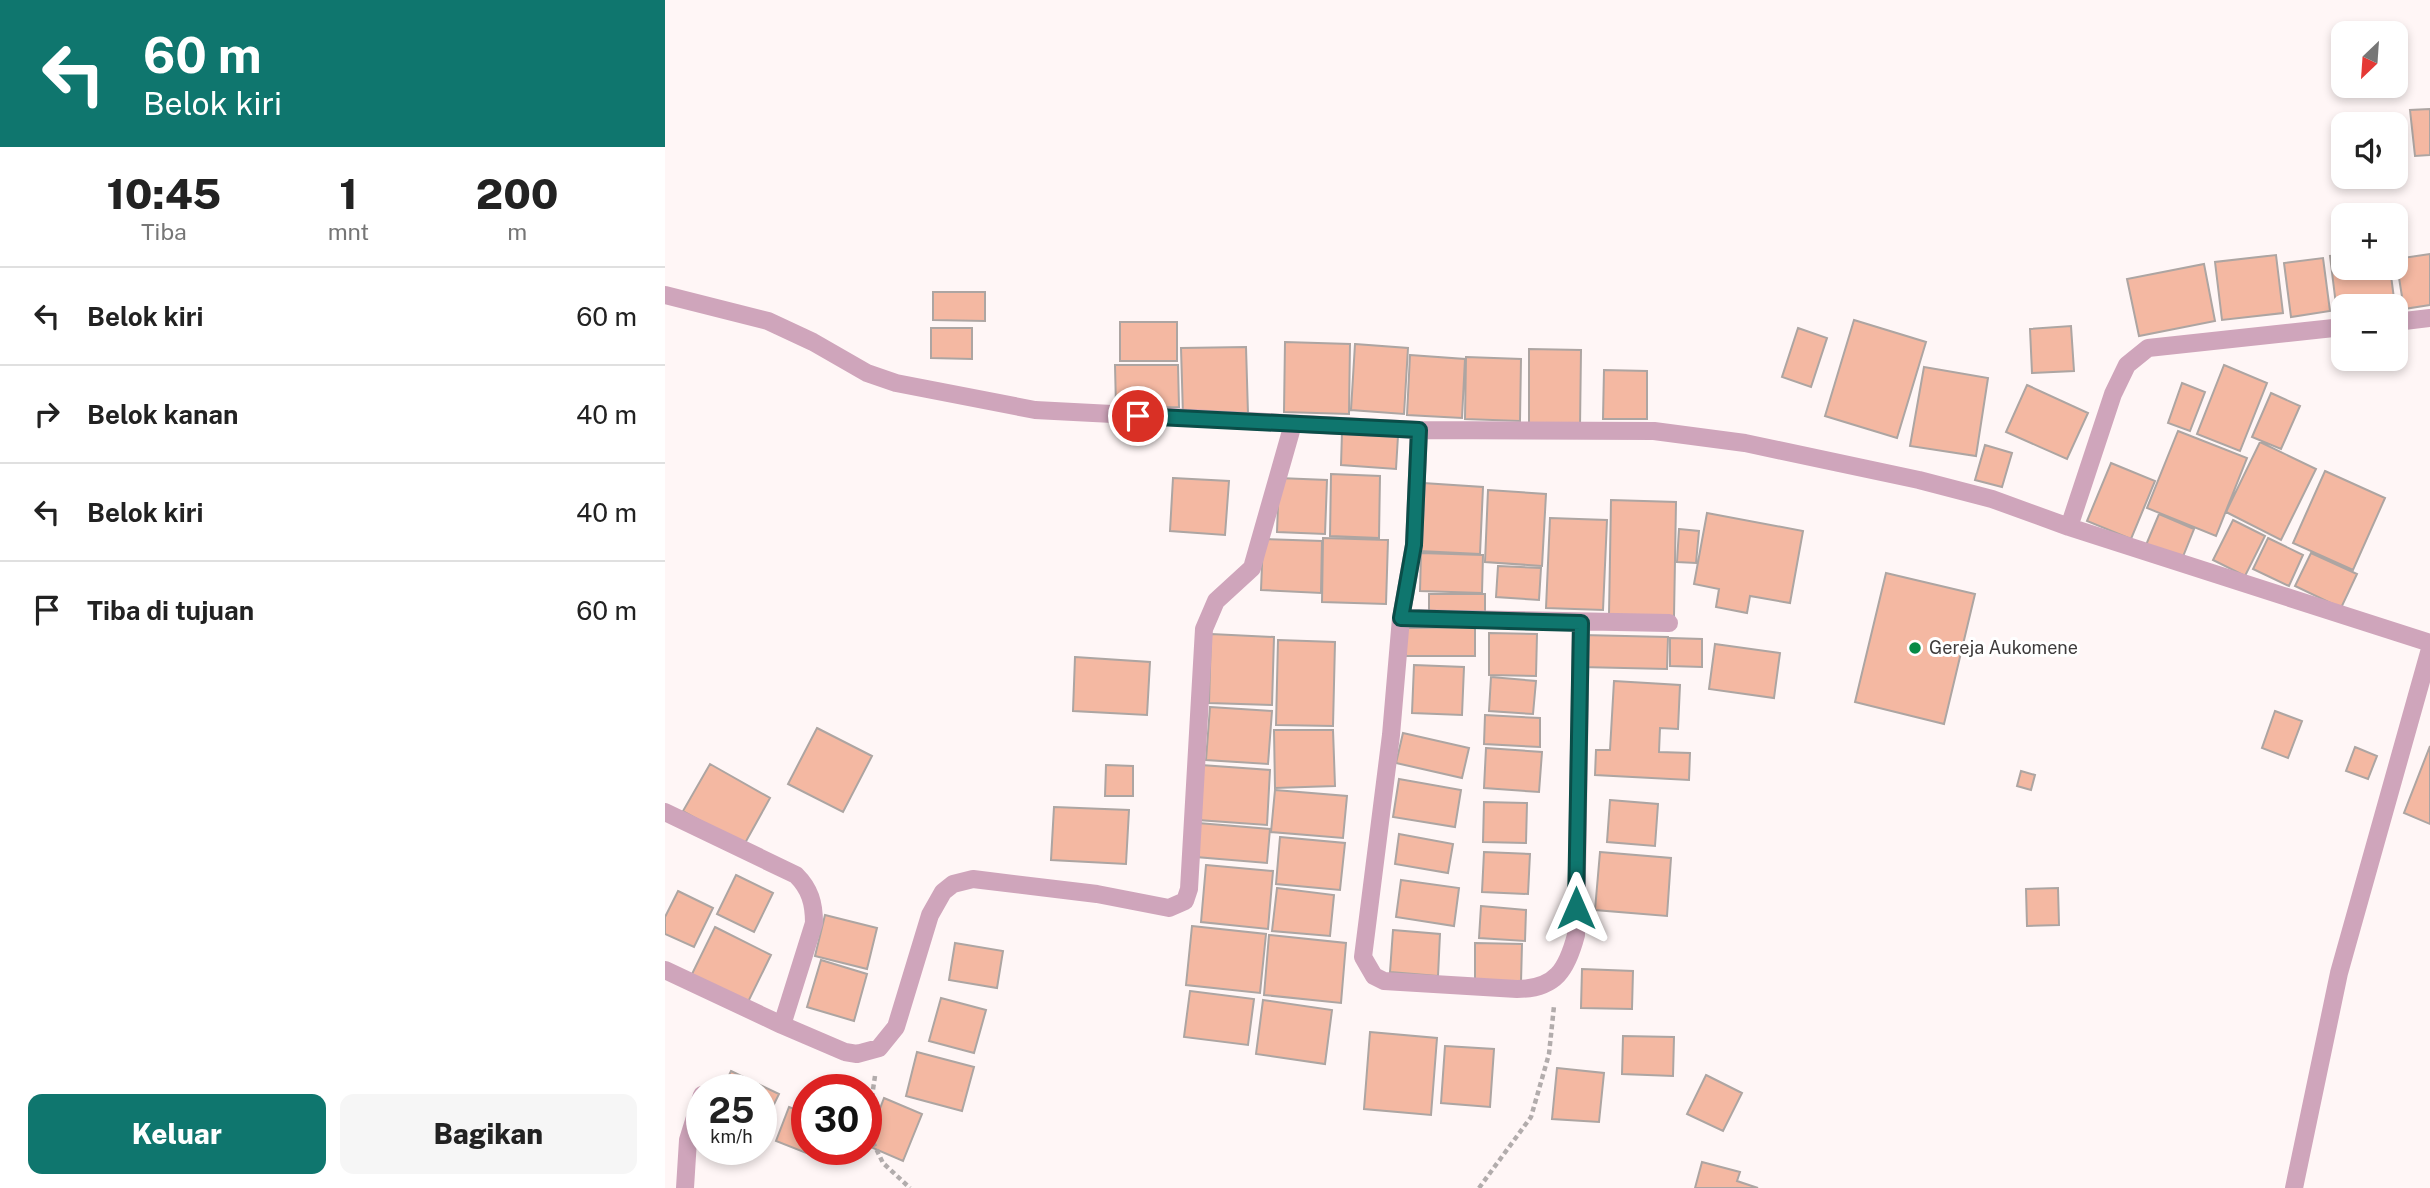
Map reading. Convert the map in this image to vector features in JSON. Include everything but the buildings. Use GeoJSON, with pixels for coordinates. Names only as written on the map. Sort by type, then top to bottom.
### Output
{"type":"FeatureCollection","features":[{"type":"Feature","properties":{"kind":"street"},"geometry":{"type":"LineString","coordinates":[[665,295],[768,321],[813,342],[867,373],[920,390],[1035,410],[1419,430],[1654,430],[1745,443],[1919,480],[1992,499],[2069,527],[2430,643]]}},
{"type":"Feature","properties":{"kind":"street"},"geometry":{"type":"LineString","coordinates":[[2408,321],[2430,318]]}},
{"type":"Feature","properties":{"kind":"street"},"geometry":{"type":"LineString","coordinates":[[2069,527],[2113,394],[2127,365],[2148,348],[2331,328]]}},
{"type":"Feature","properties":{"kind":"street"},"geometry":{"type":"LineString","coordinates":[[665,970],[782,1025],[845,1052],[857,1054],[879,1048],[896,1027],[930,915],[943,892],[953,884],[974,879],[1097,894],[1169,908],[1185,901],[1189,889],[1204,629],[1216,601],[1252,568],[1293,424]]}},
{"type":"Feature","properties":{"kind":"street"},"geometry":{"type":"LineString","coordinates":[[1419,430],[1414,545],[1401,618],[1391,735],[1363,957],[1367,968],[1384,981],[1536,989],[1548,984],[1561,972],[1570,957],[1576,935],[1581,623]]}},
{"type":"Feature","properties":{"kind":"street"},"geometry":{"type":"LineString","coordinates":[[1401,618],[1581,623],[1669,622]]}},
{"type":"Feature","properties":{"kind":"street"},"geometry":{"type":"LineString","coordinates":[[2294,1188],[2339,973],[2430,649]]}},
{"type":"Feature","properties":{"kind":"street"},"geometry":{"type":"LineString","coordinates":[[665,812],[796,875],[806,885],[814,907],[814,923],[782,1025]]}},
{"type":"Feature","properties":{"kind":"street"},"geometry":{"type":"LineString","coordinates":[[685,1188],[686,1165]]}},
{"type":"Feature","properties":{"kind":"path"},"geometry":{"type":"LineString","coordinates":[[1479,1188],[1531,1117],[1539,1094],[1554,1022],[1554,1003],[1548,984]]}},
{"type":"Feature","properties":{"kind":"path"},"geometry":{"type":"LineString","coordinates":[[879,1048],[867,1130],[883,1163],[910,1188]]}},
{"type":"Feature","properties":{"kind":"place","name":"Gereja Aukomene"},"geometry":{"type":"Point","coordinates":[1915,648]}},
{"type":"Feature","properties":{"kind":"route"},"geometry":{"type":"LineString","coordinates":[[1138,416],[1419,430],[1414,545],[1401,618],[1581,623],[1576,908]]}}]}
